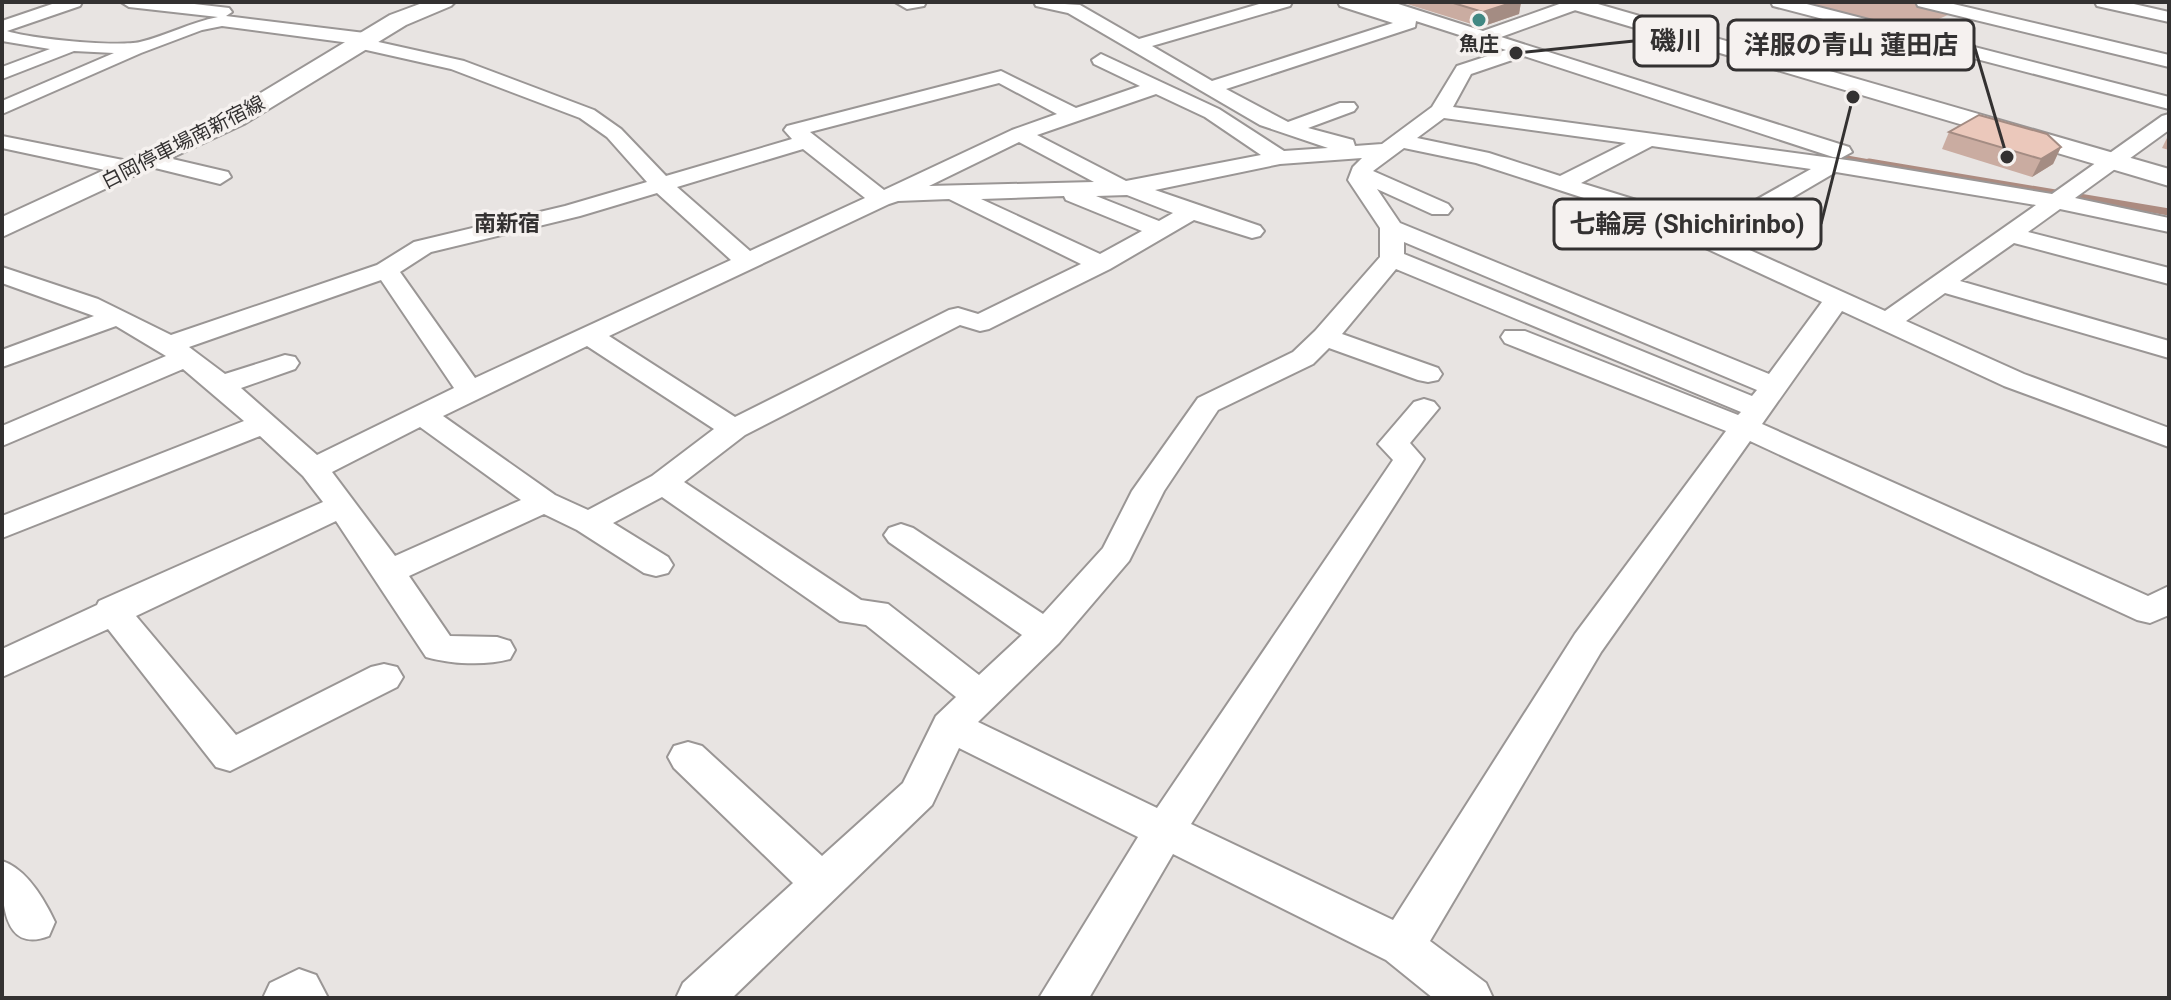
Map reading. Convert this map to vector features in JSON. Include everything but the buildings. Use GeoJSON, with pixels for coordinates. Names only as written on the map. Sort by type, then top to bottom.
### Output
{"type":"FeatureCollection","features":[{"type":"Feature","properties":{"kind":"main road","name":"白岡停車場南新宿線"},"geometry":{"type":"LineString","coordinates":[[2,228],[235,119],[363,40],[412,13],[444,2]]}},
{"type":"Feature","properties":{"kind":"main road"},"geometry":{"type":"LineString","coordinates":[[1577,3],[2117,157],[2169,178]]}},
{"type":"Feature","properties":{"kind":"main road"},"geometry":{"type":"LineString","coordinates":[[2117,157],[2169,166]]}},
{"type":"Feature","properties":{"kind":"street"},"geometry":{"type":"LineString","coordinates":[[2,27],[74,2]]}},
{"type":"Feature","properties":{"kind":"street"},"geometry":{"type":"LineString","coordinates":[[129,2],[363,40],[457,65],[587,114],[614,133],[660,183],[746,260]]}},
{"type":"Feature","properties":{"kind":"street"},"geometry":{"type":"LineString","coordinates":[[903,2],[918,2]]}},
{"type":"Feature","properties":{"kind":"street"},"geometry":{"type":"LineString","coordinates":[[1042,2],[1074,9],[1267,121],[1324,141],[1393,146],[1481,158],[1565,182],[1638,208],[2014,380],[2169,438]]}},
{"type":"Feature","properties":{"kind":"street"},"geometry":{"type":"LineString","coordinates":[[1074,9],[1101,2]]}},
{"type":"Feature","properties":{"kind":"street"},"geometry":{"type":"LineString","coordinates":[[1134,46],[1284,2]]}},
{"type":"Feature","properties":{"kind":"street"},"geometry":{"type":"LineString","coordinates":[[1346,2],[1852,156],[1900,176]]}},
{"type":"Feature","properties":{"kind":"street"},"geometry":{"type":"LineString","coordinates":[[1375,2],[1483,37],[1516,52],[1843,167]]}},
{"type":"Feature","properties":{"kind":"street"},"geometry":{"type":"LineString","coordinates":[[1779,2],[2169,103]]}},
{"type":"Feature","properties":{"kind":"street"},"geometry":{"type":"LineString","coordinates":[[1924,2],[1995,13],[2169,55]]}},
{"type":"Feature","properties":{"kind":"street"},"geometry":{"type":"LineString","coordinates":[[1995,13],[2016,2]]}},
{"type":"Feature","properties":{"kind":"street"},"geometry":{"type":"LineString","coordinates":[[2103,2],[2168,16]]}},
{"type":"Feature","properties":{"kind":"street"},"geometry":{"type":"LineString","coordinates":[[1483,37],[1577,3]]}},
{"type":"Feature","properties":{"kind":"street"},"geometry":{"type":"LineString","coordinates":[[2,108],[140,48],[228,17],[245,7],[290,12]]}},
{"type":"Feature","properties":{"kind":"street"},"geometry":{"type":"LineString","coordinates":[[1912,36],[1956,7],[2169,61]]}},
{"type":"Feature","properties":{"kind":"street"},"geometry":{"type":"LineString","coordinates":[[1213,87],[1409,23]]}},
{"type":"Feature","properties":{"kind":"street"},"geometry":{"type":"LineString","coordinates":[[2,35],[16,40],[74,46],[140,48]]}},
{"type":"Feature","properties":{"kind":"street"},"geometry":{"type":"LineString","coordinates":[[2,73],[74,46]]}},
{"type":"Feature","properties":{"kind":"street"},"geometry":{"type":"LineString","coordinates":[[1516,52],[1464,70],[1440,111],[1364,167],[1359,180],[1392,228],[1758,408],[1782,443],[2150,611],[2169,598]]}},
{"type":"Feature","properties":{"kind":"street"},"geometry":{"type":"LineString","coordinates":[[1101,60],[1212,113],[1280,158]]}},
{"type":"Feature","properties":{"kind":"street"},"geometry":{"type":"LineString","coordinates":[[1072,114],[1001,77],[794,130],[888,197],[1126,188],[1280,158],[1393,146]]}},
{"type":"Feature","properties":{"kind":"street"},"geometry":{"type":"LineString","coordinates":[[314,469],[470,391],[1019,134],[1157,87]]}},
{"type":"Feature","properties":{"kind":"street"},"geometry":{"type":"LineString","coordinates":[[1290,128],[1347,107]]}},
{"type":"Feature","properties":{"kind":"street"},"geometry":{"type":"LineString","coordinates":[[1440,111],[1843,167],[2055,201],[2169,225]]}},
{"type":"Feature","properties":{"kind":"street"},"geometry":{"type":"LineString","coordinates":[[1889,321],[2169,120]]}},
{"type":"Feature","properties":{"kind":"street"},"geometry":{"type":"LineString","coordinates":[[1019,134],[1126,188],[1252,231]]}},
{"type":"Feature","properties":{"kind":"street"},"geometry":{"type":"LineString","coordinates":[[1565,182],[1650,139]]}},
{"type":"Feature","properties":{"kind":"street"},"geometry":{"type":"LineString","coordinates":[[2,437],[177,352],[386,270],[423,247],[572,211],[806,141]]}},
{"type":"Feature","properties":{"kind":"street"},"geometry":{"type":"LineString","coordinates":[[5,145],[220,177]]}},
{"type":"Feature","properties":{"kind":"street"},"geometry":{"type":"LineString","coordinates":[[1706,238],[1843,167]]}},
{"type":"Feature","properties":{"kind":"street"},"geometry":{"type":"LineString","coordinates":[[1361,174],[1440,209]]}},
{"type":"Feature","properties":{"kind":"street"},"geometry":{"type":"LineString","coordinates":[[1063,190],[1161,230]]}},
{"type":"Feature","properties":{"kind":"street"},"geometry":{"type":"LineString","coordinates":[[953,194],[1101,264]]}},
{"type":"Feature","properties":{"kind":"street"},"geometry":{"type":"LineString","coordinates":[[589,523],[663,483],[734,429],[958,316],[980,323],[1101,264],[1192,212]]}},
{"type":"Feature","properties":{"kind":"street"},"geometry":{"type":"LineString","coordinates":[[700,998],[918,794],[950,726],[1046,634],[1117,553],[1148,491],[1208,404],[1303,358],[1325,337],[1392,258],[1392,228]]}},
{"type":"Feature","properties":{"kind":"street"},"geometry":{"type":"LineString","coordinates":[[2008,234],[2169,276]]}},
{"type":"Feature","properties":{"kind":"street"},"geometry":{"type":"LineString","coordinates":[[1392,258],[1758,408]]}},
{"type":"Feature","properties":{"kind":"street"},"geometry":{"type":"LineString","coordinates":[[386,270],[470,391]]}},
{"type":"Feature","properties":{"kind":"street"},"geometry":{"type":"LineString","coordinates":[[2,275],[40,285],[116,317],[177,352],[314,469],[389,572],[439,648],[497,650]]}},
{"type":"Feature","properties":{"kind":"street"},"geometry":{"type":"LineString","coordinates":[[1938,283],[2169,350]]}},
{"type":"Feature","properties":{"kind":"street"},"geometry":{"type":"LineString","coordinates":[[1402,946],[1588,643],[1837,300]]}},
{"type":"Feature","properties":{"kind":"street"},"geometry":{"type":"LineString","coordinates":[[2,359],[116,317]]}},
{"type":"Feature","properties":{"kind":"street"},"geometry":{"type":"LineString","coordinates":[[588,335],[734,429]]}},
{"type":"Feature","properties":{"kind":"street"},"geometry":{"type":"LineString","coordinates":[[1063,998],[1165,830],[1409,459],[1393,444],[1426,391],[1325,337]]}},
{"type":"Feature","properties":{"kind":"street"},"geometry":{"type":"LineString","coordinates":[[1515,337],[1758,408]]}},
{"type":"Feature","properties":{"kind":"street"},"geometry":{"type":"LineString","coordinates":[[219,386],[285,363]]}},
{"type":"Feature","properties":{"kind":"street"},"geometry":{"type":"LineString","coordinates":[[422,415],[544,502],[589,523],[656,565]]}},
{"type":"Feature","properties":{"kind":"street"},"geometry":{"type":"LineString","coordinates":[[2,528],[264,424]]}},
{"type":"Feature","properties":{"kind":"street"},"geometry":{"type":"LineString","coordinates":[[663,483],[853,612],[875,613],[981,697]]}},
{"type":"Feature","properties":{"kind":"street"},"geometry":{"type":"LineString","coordinates":[[389,572],[544,502]]}},
{"type":"Feature","properties":{"kind":"street"},"geometry":{"type":"LineString","coordinates":[[2,664],[112,610],[342,506]]}},
{"type":"Feature","properties":{"kind":"street"},"geometry":{"type":"LineString","coordinates":[[901,535],[1046,634]]}},
{"type":"Feature","properties":{"kind":"street"},"geometry":{"type":"LineString","coordinates":[[112,610],[230,756],[384,677]]}},
{"type":"Feature","properties":{"kind":"street"},"geometry":{"type":"LineString","coordinates":[[950,726],[1402,946],[1469,998]]}},
{"type":"Feature","properties":{"kind":"street"},"geometry":{"type":"LineString","coordinates":[[688,757],[822,883]]}},
{"type":"Feature","properties":{"kind":"street"},"geometry":{"type":"LineString","coordinates":[[2,879],[33,922]]}},
{"type":"Feature","properties":{"kind":"street"},"geometry":{"type":"LineString","coordinates":[[287,998],[299,990],[304,998]]}},
{"type":"Feature","properties":{"kind":"shaded area"},"geometry":{"type":"Polygon","coordinates":[[[1793,2],[1922,2],[1957,11],[1909,32],[1793,2]]]}},
{"type":"Feature","properties":{"kind":"waterway"},"geometry":{"type":"LineString","coordinates":[[1830,155],[1881,164]]}},
{"type":"Feature","properties":{"kind":"waterway"},"geometry":{"type":"LineString","coordinates":[[1869,162],[1881,164]]}},
{"type":"Feature","properties":{"kind":"waterway"},"geometry":{"type":"LineString","coordinates":[[1881,164],[2169,212]]}},
{"type":"Feature","properties":{"kind":"place","name":"魚庄"},"geometry":{"type":"Point","coordinates":[1479,20]}},
{"type":"Feature","properties":{"kind":"place","name":"磯川"},"geometry":{"type":"Point","coordinates":[1516,53]}},
{"type":"Feature","properties":{"kind":"place","name":"七輪房 (Shichirinbo)"},"geometry":{"type":"Point","coordinates":[1853,97]}},
{"type":"Feature","properties":{"kind":"place","name":"洋服の青山 蓮田店"},"geometry":{"type":"Point","coordinates":[2007,157]}},
{"type":"Feature","properties":{"kind":"district","name":"南新宿"},"geometry":{"type":"Point","coordinates":[507,223]}}]}
